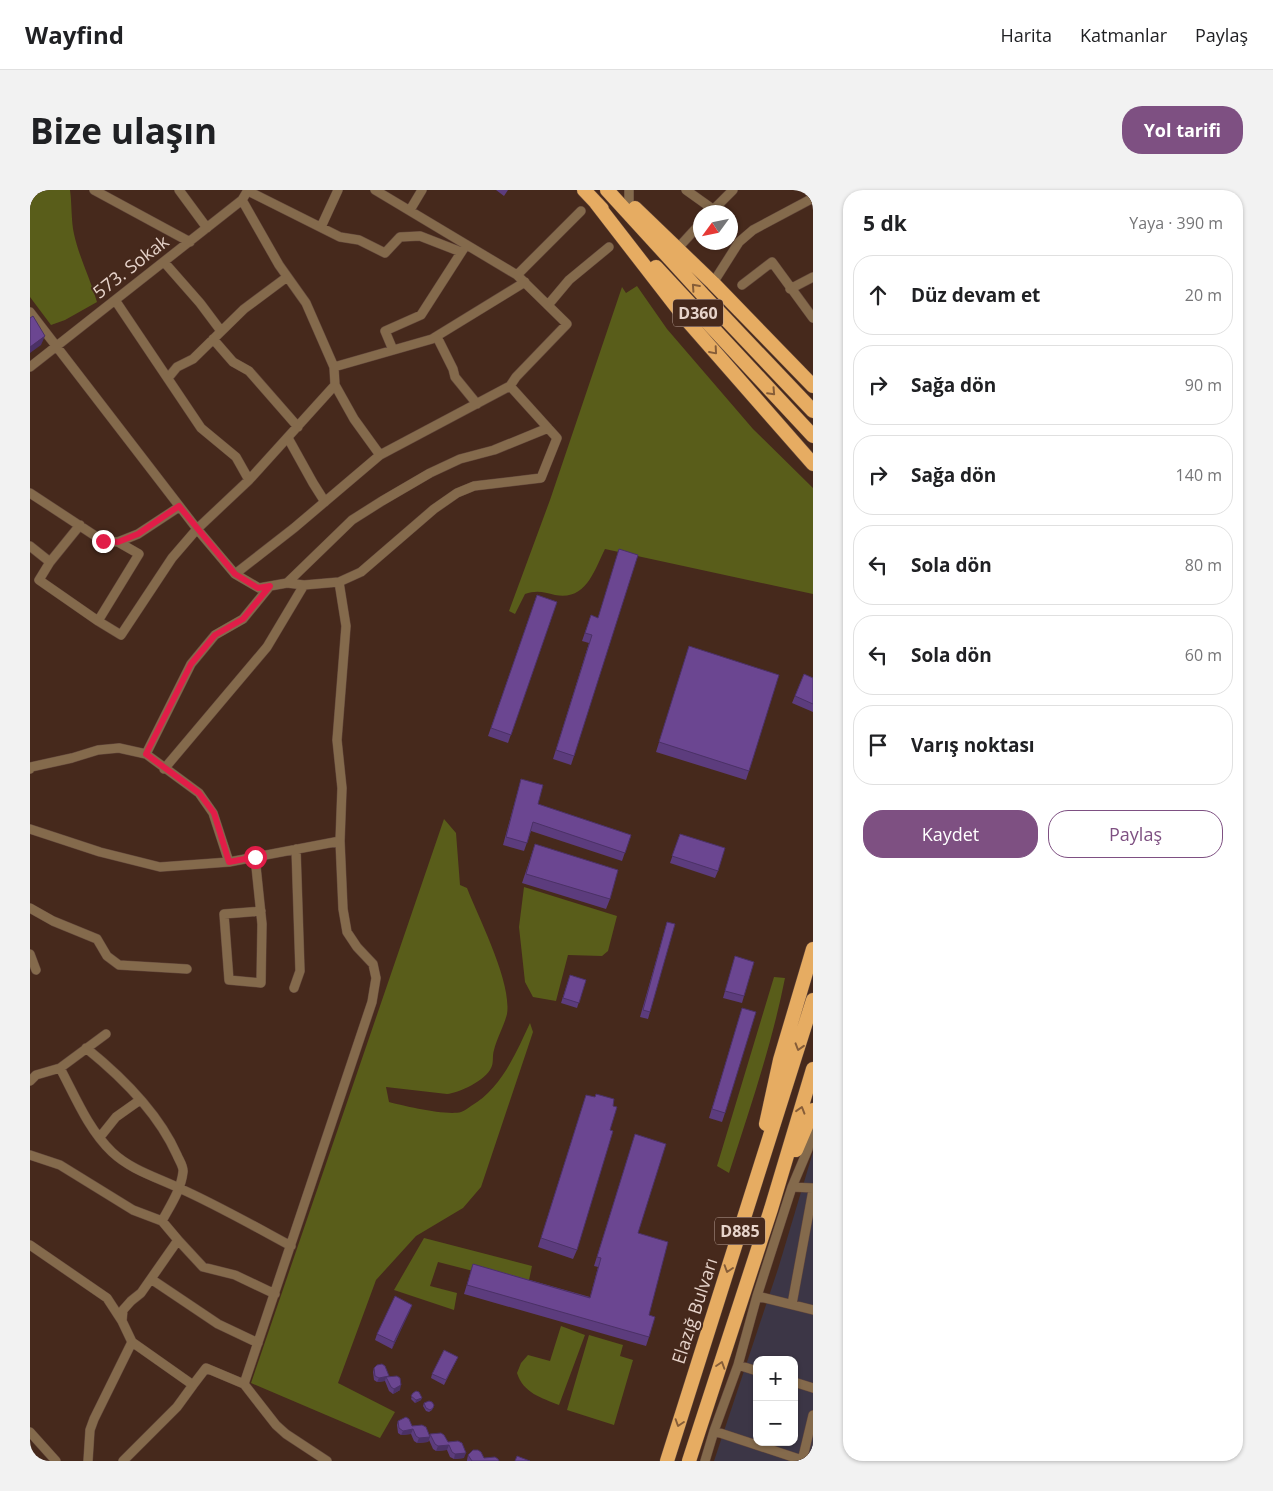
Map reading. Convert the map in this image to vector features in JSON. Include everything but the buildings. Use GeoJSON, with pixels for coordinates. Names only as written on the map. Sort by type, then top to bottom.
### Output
{"type":"FeatureCollection","features":[{"type":"Feature","properties":{"kind":"highway","name":"D360"},"geometry":{"type":"LineString","coordinates":[[584,190],[813,436]]}},
{"type":"Feature","properties":{"kind":"highway","name":"D360"},"geometry":{"type":"LineString","coordinates":[[607,190],[813,411]]}},
{"type":"Feature","properties":{"kind":"highway"},"geometry":{"type":"LineString","coordinates":[[612,190],[629,196],[813,386]]}},
{"type":"Feature","properties":{"kind":"highway"},"geometry":{"type":"LineString","coordinates":[[596,203],[684,318],[813,464]]}},
{"type":"Feature","properties":{"kind":"highway"},"geometry":{"type":"LineString","coordinates":[[748,1206],[780,1060],[813,949]]}},
{"type":"Feature","properties":{"kind":"highway","name":"Elazığ Bulvarı"},"geometry":{"type":"LineString","coordinates":[[666,1461],[813,1000]]}},
{"type":"Feature","properties":{"kind":"highway","name":"D885"},"geometry":{"type":"LineString","coordinates":[[690,1461],[772,1209],[813,1069]]}},
{"type":"Feature","properties":{"kind":"highway"},"geometry":{"type":"LineString","coordinates":[[772,1209],[812,1114]]}},
{"type":"Feature","properties":{"kind":"street"},"geometry":{"type":"LineString","coordinates":[[94,190],[190,242]]}},
{"type":"Feature","properties":{"kind":"street"},"geometry":{"type":"LineString","coordinates":[[179,190],[207,228]]}},
{"type":"Feature","properties":{"kind":"street"},"geometry":{"type":"LineString","coordinates":[[248,190],[340,237],[359,240],[385,253],[400,237],[420,236],[461,252]]}},
{"type":"Feature","properties":{"kind":"street","name":"573. Sokak"},"geometry":{"type":"LineString","coordinates":[[30,367],[242,200],[248,190]]}},
{"type":"Feature","properties":{"kind":"street"},"geometry":{"type":"LineString","coordinates":[[321,227],[338,190]]}},
{"type":"Feature","properties":{"kind":"street"},"geometry":{"type":"LineString","coordinates":[[235,574],[380,456],[510,386],[516,377],[567,324],[517,275],[375,190]]}},
{"type":"Feature","properties":{"kind":"street"},"geometry":{"type":"LineString","coordinates":[[410,210],[422,190]]}},
{"type":"Feature","properties":{"kind":"street"},"geometry":{"type":"LineString","coordinates":[[686,190],[705,205]]}},
{"type":"Feature","properties":{"kind":"street"},"geometry":{"type":"LineString","coordinates":[[719,205],[733,190]]}},
{"type":"Feature","properties":{"kind":"street"},"geometry":{"type":"LineString","coordinates":[[713,283],[739,242],[753,230],[813,198]]}},
{"type":"Feature","properties":{"kind":"street"},"geometry":{"type":"LineString","coordinates":[[242,200],[278,265],[306,303],[334,367],[335,385],[354,419],[380,456]]}},
{"type":"Feature","properties":{"kind":"street"},"geometry":{"type":"LineString","coordinates":[[517,275],[581,211]]}},
{"type":"Feature","properties":{"kind":"street"},"geometry":{"type":"LineString","coordinates":[[678,248],[693,232]]}},
{"type":"Feature","properties":{"kind":"street"},"geometry":{"type":"LineString","coordinates":[[393,350],[385,331],[421,315],[466,244]]}},
{"type":"Feature","properties":{"kind":"street"},"geometry":{"type":"LineString","coordinates":[[548,305],[569,280],[609,247]]}},
{"type":"Feature","properties":{"kind":"street"},"geometry":{"type":"LineString","coordinates":[[164,262],[200,303],[221,331]]}},
{"type":"Feature","properties":{"kind":"street"},"geometry":{"type":"LineString","coordinates":[[742,285],[772,262],[813,318]]}},
{"type":"Feature","properties":{"kind":"street"},"geometry":{"type":"LineString","coordinates":[[168,378],[178,367],[193,359],[244,309],[287,277]]}},
{"type":"Feature","properties":{"kind":"street"},"geometry":{"type":"LineString","coordinates":[[790,288],[813,277]]}},
{"type":"Feature","properties":{"kind":"street"},"geometry":{"type":"LineString","coordinates":[[334,367],[437,337],[525,282]]}},
{"type":"Feature","properties":{"kind":"street"},"geometry":{"type":"LineString","coordinates":[[115,300],[201,428],[236,457],[249,480]]}},
{"type":"Feature","properties":{"kind":"street"},"geometry":{"type":"LineString","coordinates":[[30,312],[197,529],[235,574],[258,588],[287,583],[304,585],[339,582],[361,572],[434,509],[457,493],[474,486],[540,478],[557,438],[510,386]]}},
{"type":"Feature","properties":{"kind":"street"},"geometry":{"type":"LineString","coordinates":[[437,337],[454,369],[455,377],[477,404]]}},
{"type":"Feature","properties":{"kind":"street"},"geometry":{"type":"LineString","coordinates":[[213,339],[233,362],[249,372],[298,427]]}},
{"type":"Feature","properties":{"kind":"street"},"geometry":{"type":"LineString","coordinates":[[80,525],[50,562],[39,580],[121,635],[172,558],[197,529],[249,480],[335,385]]}},
{"type":"Feature","properties":{"kind":"street"},"geometry":{"type":"LineString","coordinates":[[287,583],[352,520],[374,506],[430,473],[460,459],[494,450],[548,428]]}},
{"type":"Feature","properties":{"kind":"street"},"geometry":{"type":"LineString","coordinates":[[288,438],[325,502]]}},
{"type":"Feature","properties":{"kind":"street"},"geometry":{"type":"LineString","coordinates":[[30,493],[103,541],[118,542],[138,534],[179,506]]}},
{"type":"Feature","properties":{"kind":"street"},"geometry":{"type":"LineString","coordinates":[[98,620],[138,554],[118,542]]}},
{"type":"Feature","properties":{"kind":"street"},"geometry":{"type":"LineString","coordinates":[[30,546],[50,562]]}},
{"type":"Feature","properties":{"kind":"street"},"geometry":{"type":"LineString","coordinates":[[244,1384],[372,1002],[376,978],[373,964],[357,947],[347,932],[343,909],[340,841],[342,788],[337,740],[346,626],[339,582]]}},
{"type":"Feature","properties":{"kind":"street"},"geometry":{"type":"LineString","coordinates":[[164,769],[267,647],[304,585]]}},
{"type":"Feature","properties":{"kind":"street"},"geometry":{"type":"LineString","coordinates":[[146,754],[191,664],[215,635],[243,619],[270,586]]}},
{"type":"Feature","properties":{"kind":"street"},"geometry":{"type":"LineString","coordinates":[[30,769],[31,767],[98,750],[119,748],[146,754],[199,793],[214,813],[229,862]]}},
{"type":"Feature","properties":{"kind":"street"},"geometry":{"type":"LineString","coordinates":[[30,829],[100,852],[160,867],[229,862],[340,841]]}},
{"type":"Feature","properties":{"kind":"street"},"geometry":{"type":"LineString","coordinates":[[294,988],[300,971],[296,849]]}},
{"type":"Feature","properties":{"kind":"street"},"geometry":{"type":"LineString","coordinates":[[255,857],[261,912],[261,983],[229,980],[224,914],[261,912]]}},
{"type":"Feature","properties":{"kind":"street"},"geometry":{"type":"LineString","coordinates":[[30,908],[53,921],[97,939],[107,956],[119,965],[186,969]]}},
{"type":"Feature","properties":{"kind":"street"},"geometry":{"type":"LineString","coordinates":[[30,954],[36,970]]}},
{"type":"Feature","properties":{"kind":"street"},"geometry":{"type":"LineString","coordinates":[[30,1081],[36,1075],[60,1068],[106,1034]]}},
{"type":"Feature","properties":{"kind":"street"},"geometry":{"type":"LineString","coordinates":[[86,1048],[113,1070],[140,1100],[166,1134],[184,1170],[179,1188],[162,1221]]}},
{"type":"Feature","properties":{"kind":"street"},"geometry":{"type":"LineString","coordinates":[[60,1068],[89,1123],[110,1150],[123,1162],[179,1188],[291,1246]]}},
{"type":"Feature","properties":{"kind":"street"},"geometry":{"type":"LineString","coordinates":[[100,1137],[116,1117],[140,1100]]}},
{"type":"Feature","properties":{"kind":"street"},"geometry":{"type":"LineString","coordinates":[[705,1461],[738,1365],[757,1296],[792,1187],[811,1150],[812,1114]]}},
{"type":"Feature","properties":{"kind":"street"},"geometry":{"type":"LineString","coordinates":[[30,1156],[60,1165],[133,1210],[162,1221],[203,1267],[234,1275],[275,1294]]}},
{"type":"Feature","properties":{"kind":"street"},"geometry":{"type":"LineString","coordinates":[[792,1187],[813,1189],[792,1304]]}},
{"type":"Feature","properties":{"kind":"street"},"geometry":{"type":"LineString","coordinates":[[122,1321],[123,1310],[141,1293],[178,1240]]}},
{"type":"Feature","properties":{"kind":"street"},"geometry":{"type":"LineString","coordinates":[[30,1245],[107,1298],[122,1321],[132,1342],[193,1385]]}},
{"type":"Feature","properties":{"kind":"street"},"geometry":{"type":"LineString","coordinates":[[151,1279],[218,1324],[258,1343]]}},
{"type":"Feature","properties":{"kind":"street"},"geometry":{"type":"LineString","coordinates":[[757,1296],[813,1310]]}},
{"type":"Feature","properties":{"kind":"street"},"geometry":{"type":"LineString","coordinates":[[88,1461],[90,1430],[94,1419],[132,1342]]}},
{"type":"Feature","properties":{"kind":"street"},"geometry":{"type":"LineString","coordinates":[[738,1365],[753,1370]]}},
{"type":"Feature","properties":{"kind":"street"},"geometry":{"type":"LineString","coordinates":[[123,1461],[178,1408],[206,1368],[244,1384],[276,1425],[286,1434],[327,1461]]}},
{"type":"Feature","properties":{"kind":"street"},"geometry":{"type":"LineString","coordinates":[[798,1383],[813,1388]]}},
{"type":"Feature","properties":{"kind":"street"},"geometry":{"type":"LineString","coordinates":[[714,1431],[802,1460],[813,1415]]}},
{"type":"Feature","properties":{"kind":"street"},"geometry":{"type":"LineString","coordinates":[[30,1432],[56,1461]]}},
{"type":"Feature","properties":{"kind":"shaded area"},"geometry":{"type":"Polygon","coordinates":[[[813,1152],[813,1461],[714,1461],[778,1269],[813,1152]]]}},
{"type":"Feature","properties":{"kind":"green space"},"geometry":{"type":"Polygon","coordinates":[[[30,190],[70,190],[74,234],[97,302],[65,320],[51,325],[30,297],[30,190]]]}},
{"type":"Feature","properties":{"kind":"green space"},"geometry":{"type":"Polygon","coordinates":[[[637,286],[667,329],[753,429],[813,488],[813,594],[605,549],[593,575],[582,589],[566,596],[540,592],[525,594],[515,614],[509,611],[550,500],[622,287],[626,293],[637,286]]]}},
{"type":"Feature","properties":{"kind":"green space"},"geometry":{"type":"Polygon","coordinates":[[[444,819],[456,833],[460,885],[467,888],[500,968],[505,985],[507,1014],[493,1052],[492,1066],[484,1077],[465,1088],[447,1094],[386,1087],[389,1102],[436,1112],[462,1112],[482,1099],[499,1080],[513,1058],[530,1023],[533,1032],[481,1187],[463,1208],[416,1236],[376,1280],[338,1383],[395,1412],[380,1438],[251,1383],[444,819]]]}},
{"type":"Feature","properties":{"kind":"green space"},"geometry":{"type":"Polygon","coordinates":[[[524,887],[617,916],[608,951],[602,956],[568,955],[556,1001],[533,997],[525,982],[519,927],[524,887]]]}},
{"type":"Feature","properties":{"kind":"green space"},"geometry":{"type":"Polygon","coordinates":[[[774,977],[785,978],[780,1003],[760,1076],[729,1173],[717,1166],[774,977]]]}},
{"type":"Feature","properties":{"kind":"green space"},"geometry":{"type":"Polygon","coordinates":[[[424,1238],[532,1266],[528,1285],[438,1262],[430,1286],[457,1293],[454,1310],[394,1290],[424,1238]]]}},
{"type":"Feature","properties":{"kind":"green space"},"geometry":{"type":"Polygon","coordinates":[[[561,1326],[585,1335],[559,1405],[528,1390],[517,1373],[521,1363],[528,1355],[550,1361],[561,1326]]]}},
{"type":"Feature","properties":{"kind":"green space"},"geometry":{"type":"Polygon","coordinates":[[[589,1335],[623,1345],[620,1356],[633,1360],[614,1425],[567,1410],[589,1335]]]}},
{"type":"Feature","properties":{"kind":"route"},"geometry":{"type":"LineString","coordinates":[[103,541],[118,542],[138,534],[179,506],[235,574],[258,588],[270,586],[243,619],[215,635],[191,664],[146,754],[199,793],[214,813],[229,862],[255,857]]}}]}
